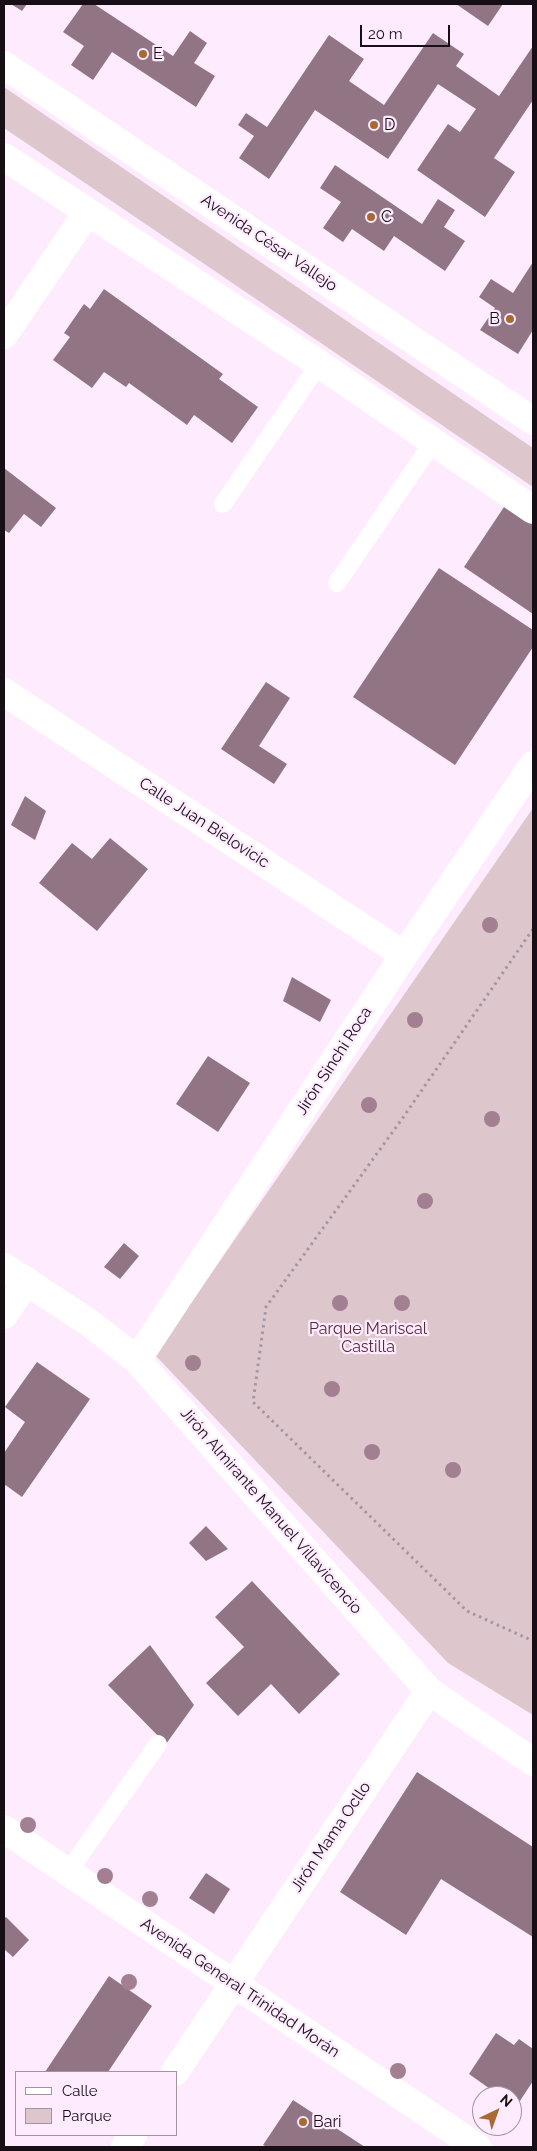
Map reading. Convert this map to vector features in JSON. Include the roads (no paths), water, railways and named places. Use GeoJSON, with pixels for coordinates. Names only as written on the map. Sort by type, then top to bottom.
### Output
{"type":"FeatureCollection","features":[{"type":"Feature","properties":{"kind":"street","name":"Avenida César Vallejo"},"geometry":{"type":"LineString","coordinates":[[4,65],[533,421]]}},
{"type":"Feature","properties":{"kind":"street"},"geometry":{"type":"LineString","coordinates":[[4,157],[319,364],[533,510]]}},
{"type":"Feature","properties":{"kind":"street"},"geometry":{"type":"LineString","coordinates":[[4,336],[87,213]]}},
{"type":"Feature","properties":{"kind":"street","name":"Calle Juan Bielovicic"},"geometry":{"type":"LineString","coordinates":[[4,692],[404,955]]}},
{"type":"Feature","properties":{"kind":"street","name":"Jirón Sinchi Roca"},"geometry":{"type":"LineString","coordinates":[[137,1360],[404,955],[533,765]]}},
{"type":"Feature","properties":{"kind":"street","name":"Jirón Almirante Manuel Villavicencio"},"geometry":{"type":"LineString","coordinates":[[4,1267],[88,1322],[137,1360],[429,1691],[533,1762]]}},
{"type":"Feature","properties":{"kind":"street"},"geometry":{"type":"LineString","coordinates":[[4,1315],[26,1282]]}},
{"type":"Feature","properties":{"kind":"street","name":"Jirón Mama Ocllo"},"geometry":{"type":"LineString","coordinates":[[176,2071],[429,1691]]}},
{"type":"Feature","properties":{"kind":"street","name":"Avenida General Trinidad Morán"},"geometry":{"type":"LineString","coordinates":[[4,1828],[477,2147]]}},
{"type":"Feature","properties":{"kind":"street"},"geometry":{"type":"LineString","coordinates":[[125,2147],[133,2136]]}},
{"type":"Feature","properties":{"kind":"lane"},"geometry":{"type":"LineString","coordinates":[[222,504],[319,364]]}},
{"type":"Feature","properties":{"kind":"lane"},"geometry":{"type":"LineString","coordinates":[[337,583],[433,442]]}},
{"type":"Feature","properties":{"kind":"lane"},"geometry":{"type":"LineString","coordinates":[[68,1872],[158,1744]]}},
{"type":"Feature","properties":{"kind":"place","name":"E"},"geometry":{"type":"Point","coordinates":[143,54]}},
{"type":"Feature","properties":{"kind":"place","name":"D"},"geometry":{"type":"Point","coordinates":[374,125]}},
{"type":"Feature","properties":{"kind":"place","name":"C"},"geometry":{"type":"Point","coordinates":[371,217]}},
{"type":"Feature","properties":{"kind":"place","name":"B"},"geometry":{"type":"Point","coordinates":[510,319]}},
{"type":"Feature","properties":{"kind":"place","name":"Bari"},"geometry":{"type":"Point","coordinates":[303,2122]}},
{"type":"Feature","properties":{"kind":"park label","name":"Parque Mariscal Castilla"},"geometry":{"type":"Point","coordinates":[368,1338]}}]}
